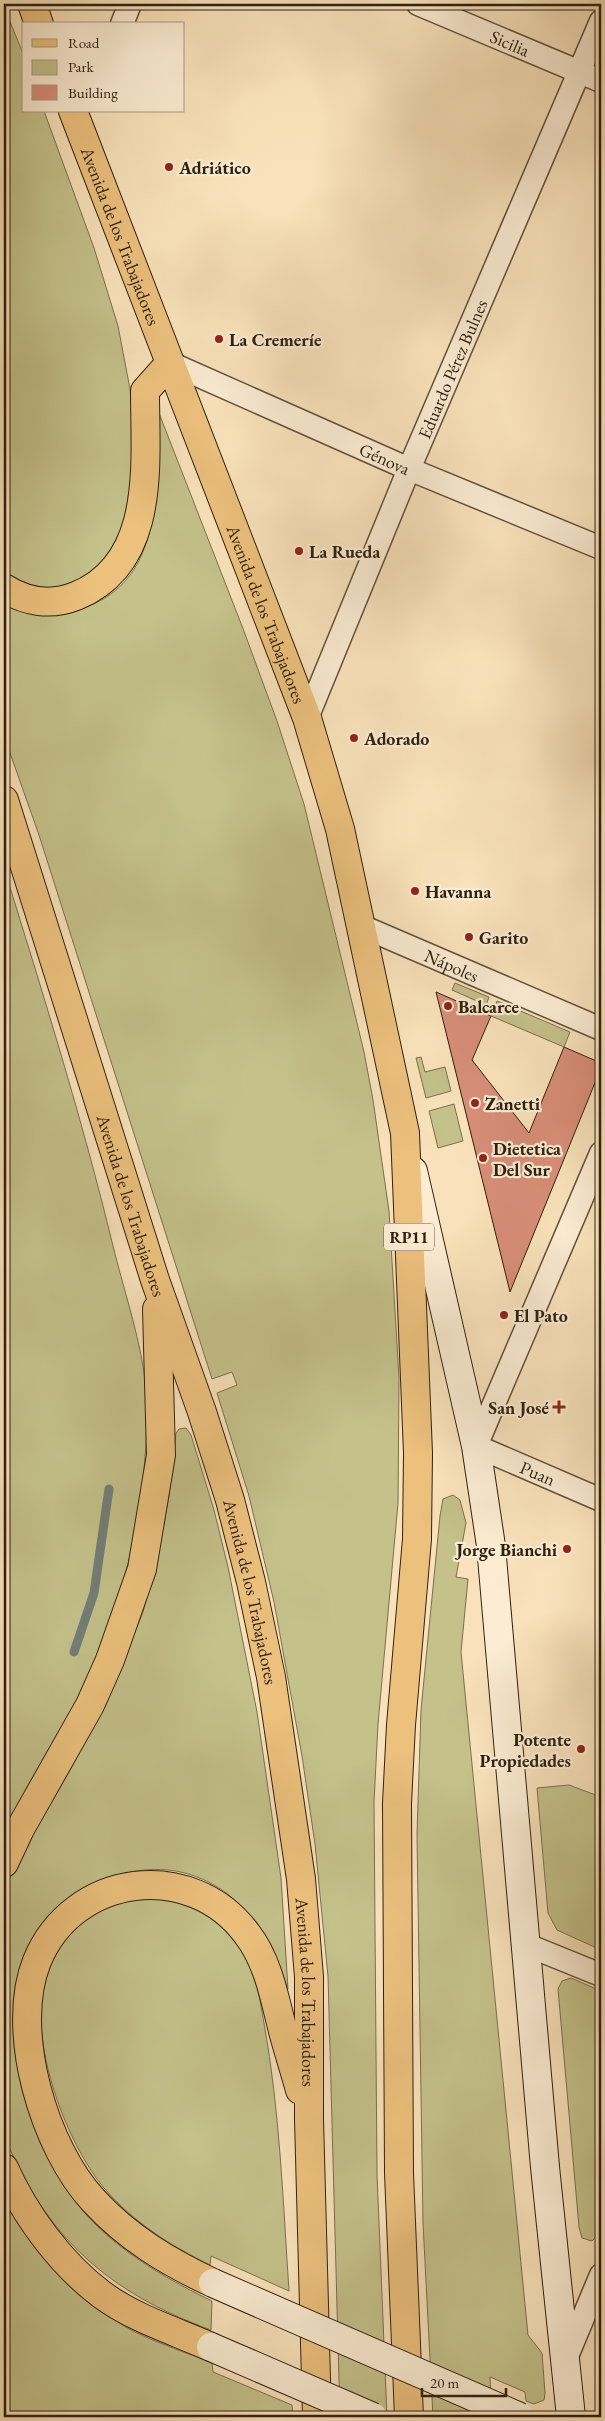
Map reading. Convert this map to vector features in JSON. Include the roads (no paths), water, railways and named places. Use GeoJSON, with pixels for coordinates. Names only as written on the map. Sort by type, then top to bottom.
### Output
{"type":"FeatureCollection","features":[{"type":"Feature","properties":{"kind":"main road"},"geometry":{"type":"LineString","coordinates":[[32,4],[38,22]]}},
{"type":"Feature","properties":{"kind":"main road","name":"Avenida de los Trabajadores"},"geometry":{"type":"LineString","coordinates":[[79,116],[170,363],[307,718],[340,829],[359,925],[476,1446],[492,1554],[545,2167],[571,2417]]}},
{"type":"Feature","properties":{"kind":"main road"},"geometry":{"type":"LineString","coordinates":[[4,588],[23,598],[39,602],[56,601],[86,592],[115,569],[127,553],[140,519],[144,476],[145,391],[170,363]]}},
{"type":"Feature","properties":{"kind":"main road","name":"Avenida de los Trabajadores"},"geometry":{"type":"LineString","coordinates":[[4,800],[155,1280],[202,1412],[230,1500],[251,1582],[271,1677],[301,1880],[309,1977],[309,2119],[317,2417]]}},
{"type":"Feature","properties":{"kind":"main road","name":"Avenida de los Trabajadores"},"geometry":{"type":"LineString","coordinates":[[405,1133],[418,1453],[415,1564],[401,1725],[397,1803],[399,2173],[409,2417]]}},
{"type":"Feature","properties":{"kind":"main road"},"geometry":{"type":"LineString","coordinates":[[4,1863],[20,1829],[90,1705],[110,1660],[142,1569],[161,1455],[155,1280]]}},
{"type":"Feature","properties":{"kind":"main road"},"geometry":{"type":"LineString","coordinates":[[309,2119],[266,1972],[248,1934],[215,1904],[178,1886],[134,1885],[93,1899],[62,1922],[48,1940],[38,1960],[32,1980],[27,2026],[29,2055],[37,2088],[61,2150],[75,2178],[93,2201],[120,2226],[160,2257],[212,2283],[520,2417]]}},
{"type":"Feature","properties":{"kind":"main road"},"geometry":{"type":"LineString","coordinates":[[4,2168],[24,2205],[40,2229],[58,2252],[101,2294],[125,2309],[373,2417]]}},
{"type":"Feature","properties":{"kind":"street"},"geometry":{"type":"LineString","coordinates":[[123,22],[130,4]]}},
{"type":"Feature","properties":{"kind":"street","name":"Sicilia"},"geometry":{"type":"LineString","coordinates":[[418,4],[601,81]]}},
{"type":"Feature","properties":{"kind":"street","name":"Eduardo Pérez Bulnes"},"geometry":{"type":"LineString","coordinates":[[307,718],[409,469],[601,21]]}},
{"type":"Feature","properties":{"kind":"street","name":"Génova"},"geometry":{"type":"LineString","coordinates":[[170,363],[409,469],[601,548]]}},
{"type":"Feature","properties":{"kind":"street","name":"Nápoles"},"geometry":{"type":"LineString","coordinates":[[359,925],[601,1029]]}},
{"type":"Feature","properties":{"kind":"street"},"geometry":{"type":"LineString","coordinates":[[476,1446],[601,1153]]}},
{"type":"Feature","properties":{"kind":"street","name":"Puan"},"geometry":{"type":"LineString","coordinates":[[476,1446],[601,1500]]}},
{"type":"Feature","properties":{"kind":"street"},"geometry":{"type":"LineString","coordinates":[[527,1945],[601,1975]]}},
{"type":"Feature","properties":{"kind":"street"},"geometry":{"type":"LineString","coordinates":[[565,2361],[601,2275]]}},
{"type":"Feature","properties":{"kind":"waterway"},"geometry":{"type":"LineString","coordinates":[[74,1652],[94,1593],[109,1489]]}},
{"type":"Feature","properties":{"kind":"place","name":"Adriático"},"geometry":{"type":"Point","coordinates":[169,167]}},
{"type":"Feature","properties":{"kind":"place","name":"La Cremeríe"},"geometry":{"type":"Point","coordinates":[219,339]}},
{"type":"Feature","properties":{"kind":"place","name":"La Rueda"},"geometry":{"type":"Point","coordinates":[299,551]}},
{"type":"Feature","properties":{"kind":"place","name":"Adorado"},"geometry":{"type":"Point","coordinates":[354,738]}},
{"type":"Feature","properties":{"kind":"place","name":"Havanna"},"geometry":{"type":"Point","coordinates":[415,891]}},
{"type":"Feature","properties":{"kind":"place","name":"Garito"},"geometry":{"type":"Point","coordinates":[469,937]}},
{"type":"Feature","properties":{"kind":"place","name":"Balcarce"},"geometry":{"type":"Point","coordinates":[448,1006]}},
{"type":"Feature","properties":{"kind":"place","name":"Zanetti"},"geometry":{"type":"Point","coordinates":[475,1103]}},
{"type":"Feature","properties":{"kind":"place","name":"Dietetica Del Sur"},"geometry":{"type":"Point","coordinates":[483,1158]}},
{"type":"Feature","properties":{"kind":"place","name":"El Pato"},"geometry":{"type":"Point","coordinates":[504,1315]}},
{"type":"Feature","properties":{"kind":"place","name":"San José"},"geometry":{"type":"Point","coordinates":[559,1407]}},
{"type":"Feature","properties":{"kind":"place","name":"Jorge Bianchi"},"geometry":{"type":"Point","coordinates":[567,1549]}},
{"type":"Feature","properties":{"kind":"place","name":"Potente Propiedades"},"geometry":{"type":"Point","coordinates":[581,1749]}}]}
